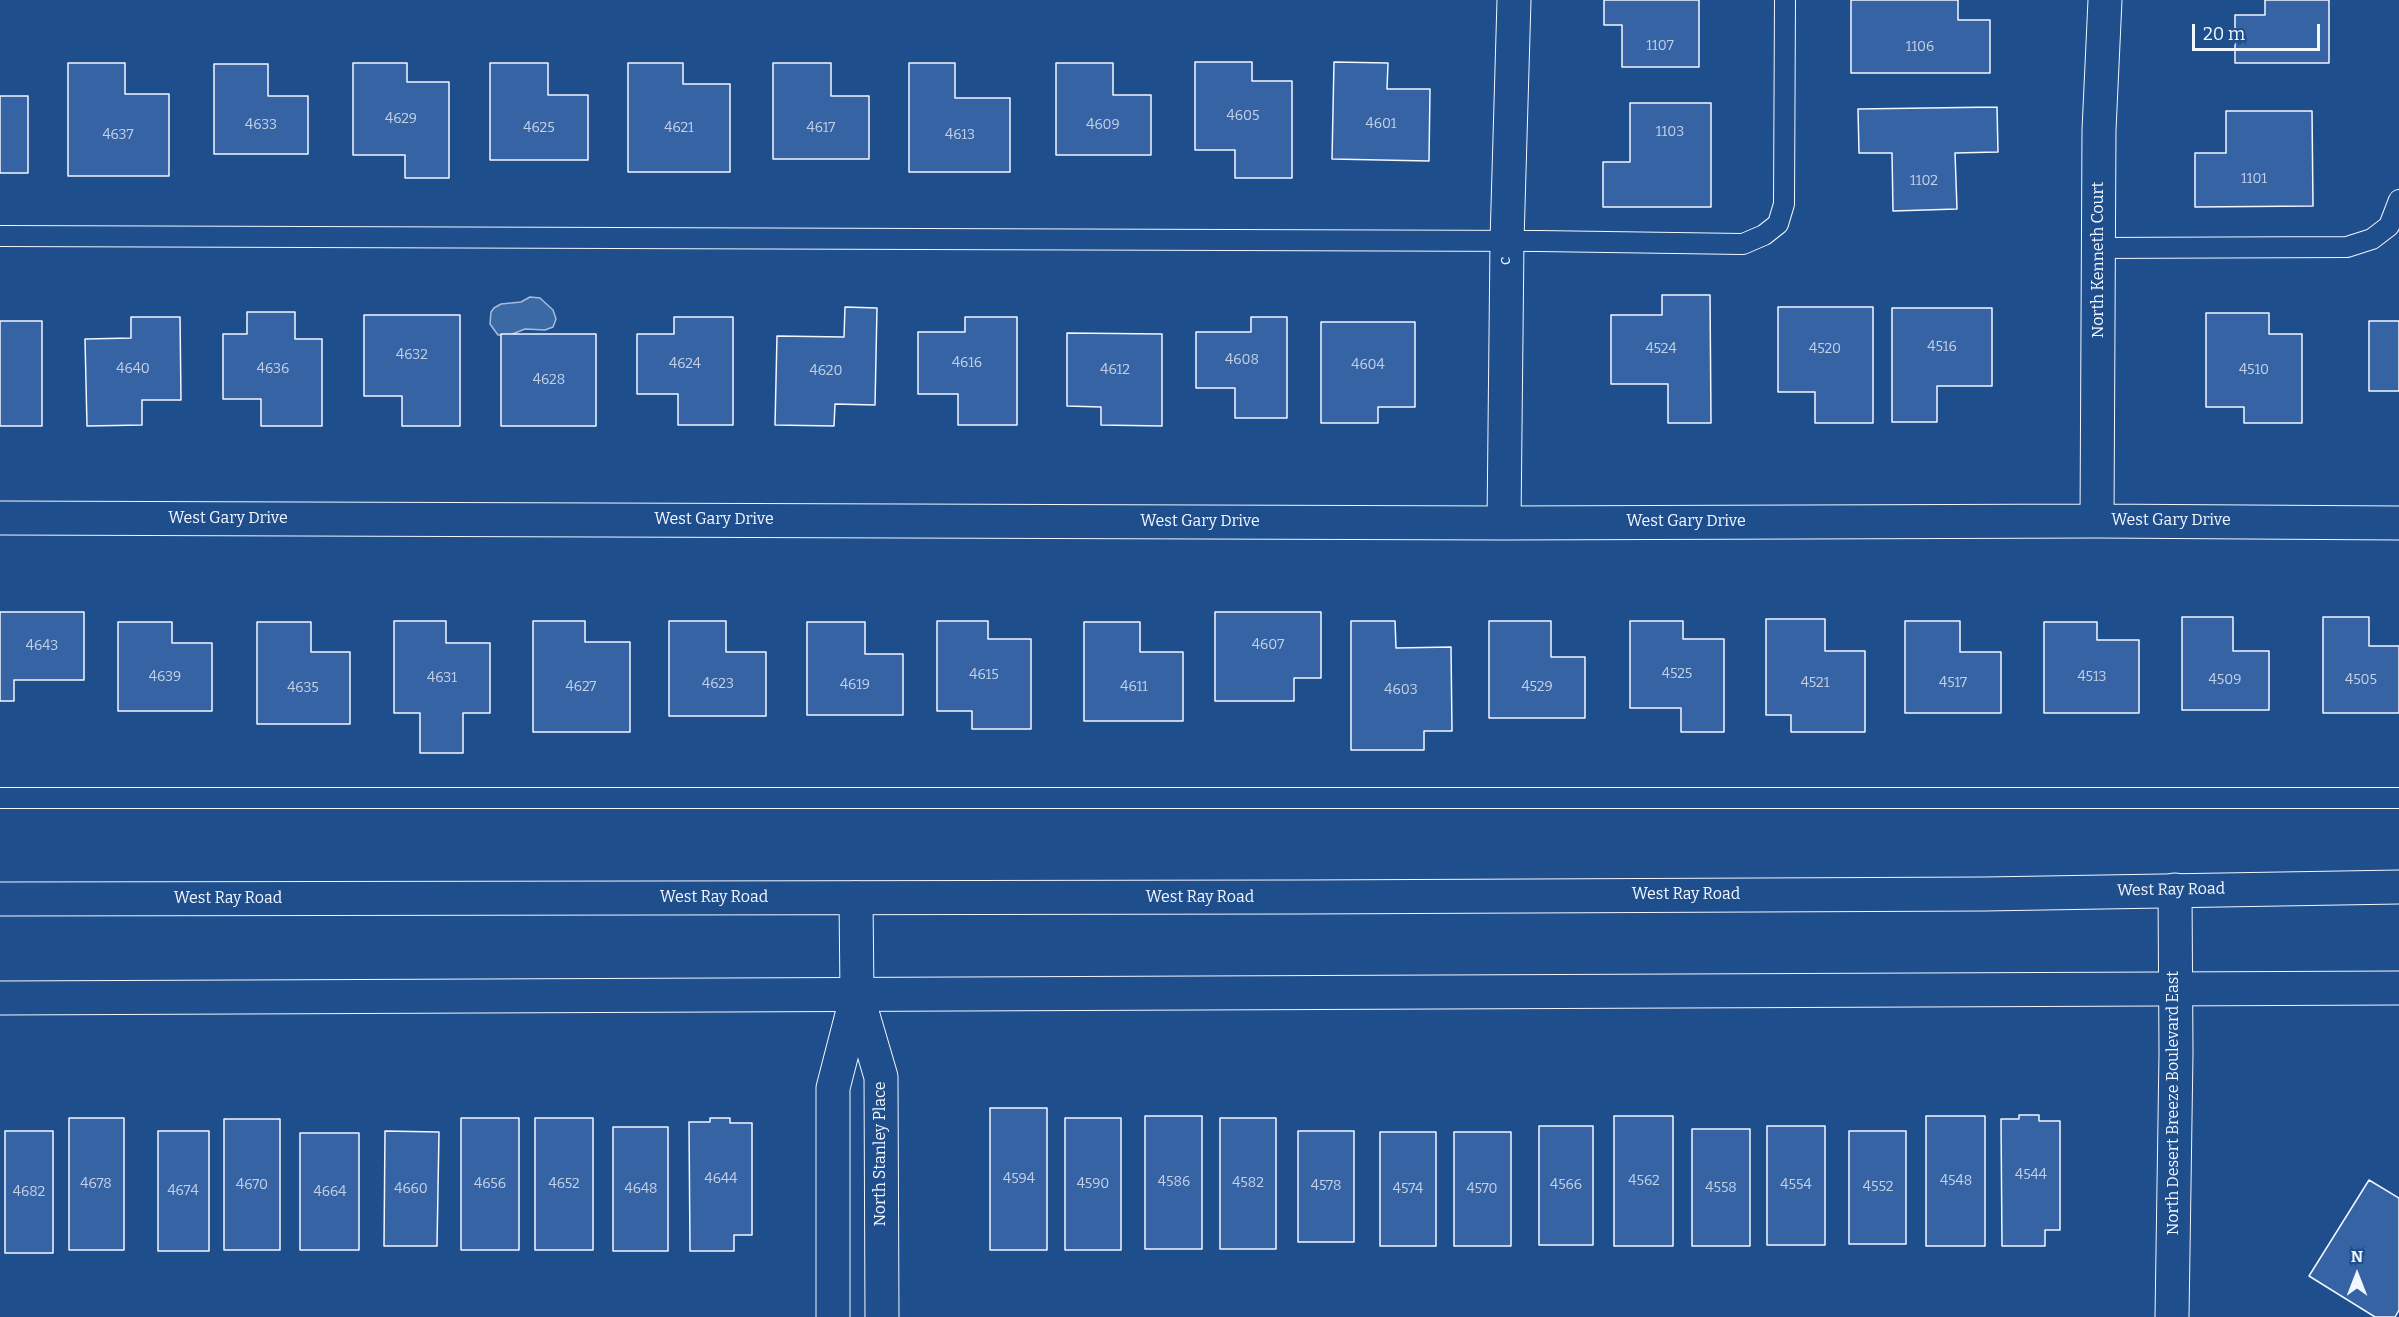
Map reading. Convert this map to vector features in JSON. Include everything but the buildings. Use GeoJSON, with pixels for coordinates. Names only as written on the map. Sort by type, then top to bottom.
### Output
{"type":"FeatureCollection","features":[{"type":"Feature","properties":{"kind":"main road","name":"c"},"geometry":{"type":"LineString","coordinates":[[1504,523],[1507,241],[1514,0]]}},
{"type":"Feature","properties":{"kind":"main road","name":"North Kenneth Court"},"geometry":{"type":"LineString","coordinates":[[2097,521],[2098,248],[2101,63],[2105,0]]}},
{"type":"Feature","properties":{"kind":"main road","name":"West Gary Drive"},"geometry":{"type":"LineString","coordinates":[[0,518],[1504,523],[2097,521],[2399,523]]}},
{"type":"Feature","properties":{"kind":"main road","name":"West Ray Road"},"geometry":{"type":"LineString","coordinates":[[0,899],[1984,894],[2399,887]]}},
{"type":"Feature","properties":{"kind":"main road","name":"North Desert Breeze Boulevard East"},"geometry":{"type":"LineString","coordinates":[[2172,1317],[2175,890]]}},
{"type":"Feature","properties":{"kind":"main road","name":"North Stanley Place"},"geometry":{"type":"LineString","coordinates":[[833,1317],[833,1088],[857,995],[856,898]]}},
{"type":"Feature","properties":{"kind":"main road"},"geometry":{"type":"LineString","coordinates":[[0,998],[2399,988]]}},
{"type":"Feature","properties":{"kind":"main road","name":"North Stanley Place"},"geometry":{"type":"LineString","coordinates":[[857,995],[881,1077],[882,1317]]}},
{"type":"Feature","properties":{"kind":"lane"},"geometry":{"type":"LineString","coordinates":[[0,236],[1507,241],[1743,244],[1764,235],[1778,224],[1784,204],[1785,0]]}},
{"type":"Feature","properties":{"kind":"lane"},"geometry":{"type":"LineString","coordinates":[[2098,248],[2347,247],[2372,239],[2388,226],[2399,200]]}},
{"type":"Feature","properties":{"kind":"lane"},"geometry":{"type":"LineString","coordinates":[[0,798],[2399,798]]}},
{"type":"Feature","properties":{"kind":"water"},"geometry":{"type":"Polygon","coordinates":[[[530,297],[540,298],[553,310],[556,319],[553,327],[545,330],[525,329],[510,335],[498,335],[490,324],[491,312],[494,308],[501,304],[521,302],[530,297]]]}}]}
